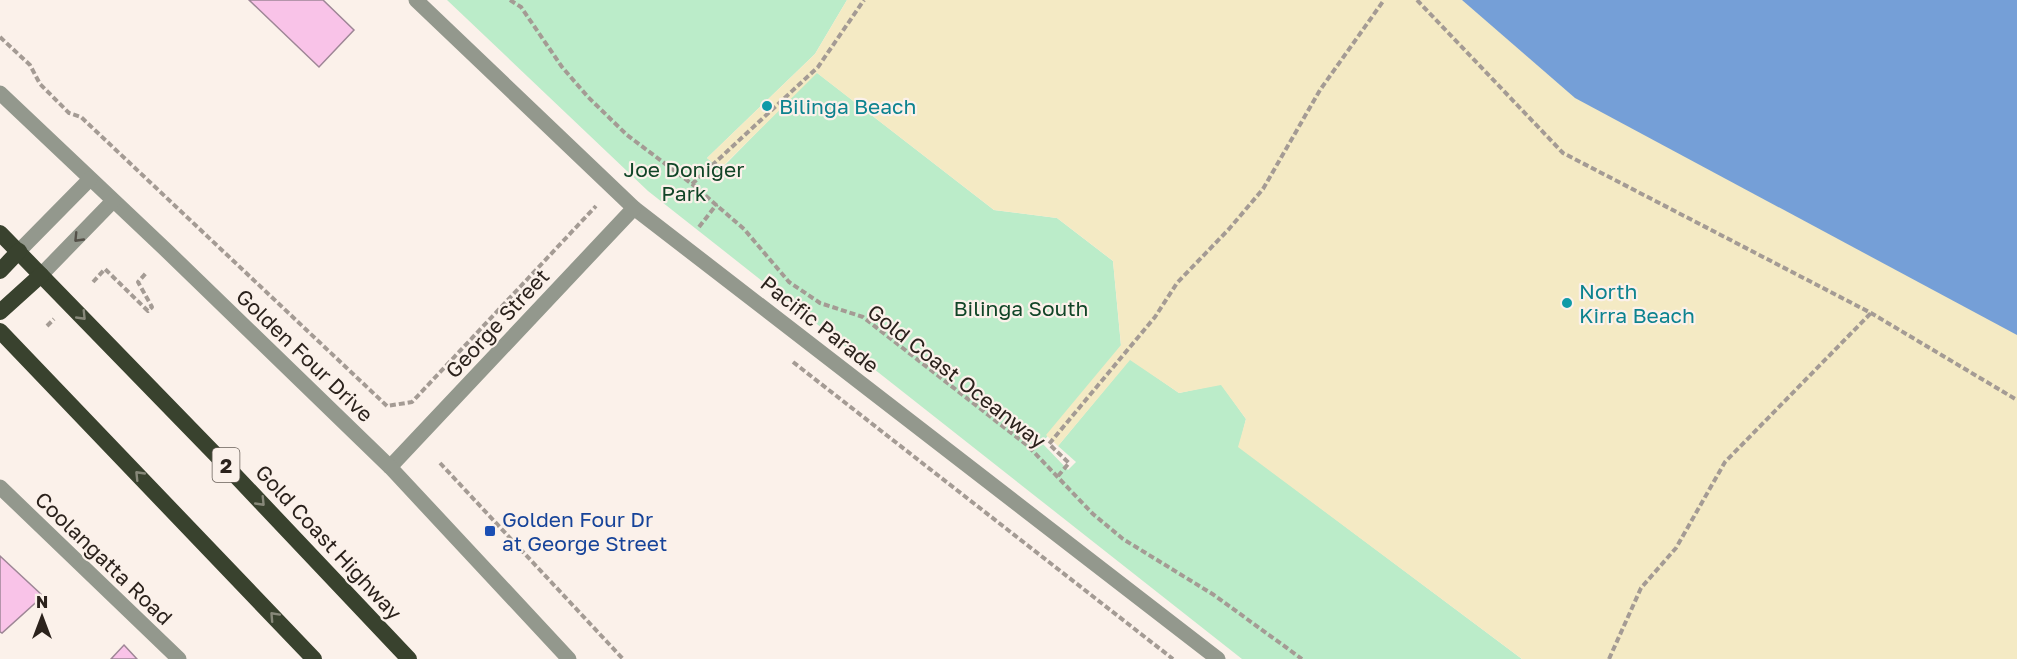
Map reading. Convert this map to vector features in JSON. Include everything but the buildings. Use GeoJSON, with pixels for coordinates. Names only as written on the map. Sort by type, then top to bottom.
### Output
{"type":"FeatureCollection","features":[{"type":"Feature","properties":{"kind":"highway","name":"Gold Coast Highway"},"geometry":{"type":"LineString","coordinates":[[0,233],[215,454],[409,659]]}},
{"type":"Feature","properties":{"kind":"highway"},"geometry":{"type":"LineString","coordinates":[[0,271],[19,252]]}},
{"type":"Feature","properties":{"kind":"highway"},"geometry":{"type":"LineString","coordinates":[[0,312],[41,274]]}},
{"type":"Feature","properties":{"kind":"highway"},"geometry":{"type":"LineString","coordinates":[[0,331],[314,659]]}},
{"type":"Feature","properties":{"kind":"street","name":"Pacific Parade"},"geometry":{"type":"LineString","coordinates":[[416,0],[634,208],[1218,659]]}},
{"type":"Feature","properties":{"kind":"street","name":"Golden Four Drive"},"geometry":{"type":"LineString","coordinates":[[0,93],[390,467],[569,659]]}},
{"type":"Feature","properties":{"kind":"street"},"geometry":{"type":"LineString","coordinates":[[19,252],[90,179]]}},
{"type":"Feature","properties":{"kind":"street"},"geometry":{"type":"LineString","coordinates":[[41,274],[113,201]]}},
{"type":"Feature","properties":{"kind":"street","name":"George Street"},"geometry":{"type":"LineString","coordinates":[[390,467],[634,208]]}},
{"type":"Feature","properties":{"kind":"street","name":"Coolangatta Road"},"geometry":{"type":"LineString","coordinates":[[0,487],[178,659]]}},
{"type":"Feature","properties":{"kind":"path","name":"Gold Coast Oceanway"},"geometry":{"type":"LineString","coordinates":[[510,0],[521,7],[562,67],[588,98],[627,135],[717,204],[744,229],[789,282],[820,303],[863,317],[1028,446],[1093,514],[1123,539],[1214,595],[1302,659]]}},
{"type":"Feature","properties":{"kind":"path"},"geometry":{"type":"LineString","coordinates":[[692,184],[818,67],[864,0]]}},
{"type":"Feature","properties":{"kind":"path"},"geometry":{"type":"LineString","coordinates":[[1058,476],[1069,463],[1049,444],[1155,317],[1177,283],[1229,229],[1263,189],[1320,90],[1384,0]]}},
{"type":"Feature","properties":{"kind":"path"},"geometry":{"type":"LineString","coordinates":[[1417,0],[1563,153],[1871,313],[2017,400]]}},
{"type":"Feature","properties":{"kind":"path","name":"Golden Four Drive"},"geometry":{"type":"LineString","coordinates":[[0,37],[30,65],[40,84],[69,113],[81,117],[387,406]]}},
{"type":"Feature","properties":{"kind":"path"},"geometry":{"type":"LineString","coordinates":[[699,227],[717,204]]}},
{"type":"Feature","properties":{"kind":"path","name":"George Street"},"geometry":{"type":"LineString","coordinates":[[387,406],[412,402],[596,206]]}},
{"type":"Feature","properties":{"kind":"path"},"geometry":{"type":"LineString","coordinates":[[93,282],[105,269],[148,311],[152,307],[138,282],[147,272]]}},
{"type":"Feature","properties":{"kind":"path"},"geometry":{"type":"LineString","coordinates":[[1609,659],[1641,588],[1676,548],[1725,462],[1871,313]]}},
{"type":"Feature","properties":{"kind":"path"},"geometry":{"type":"LineString","coordinates":[[47,326],[55,319]]}},
{"type":"Feature","properties":{"kind":"path"},"geometry":{"type":"LineString","coordinates":[[791,360],[1173,659]]}},
{"type":"Feature","properties":{"kind":"path"},"geometry":{"type":"LineString","coordinates":[[440,463],[623,659]]}},
{"type":"Feature","properties":{"kind":"green space"},"geometry":{"type":"Polygon","coordinates":[[[447,0],[847,0],[815,54],[707,158],[721,169],[816,72],[994,210],[1057,218],[1113,261],[1121,346],[1042,443],[1068,470],[1076,462],[1058,446],[1130,359],[1179,393],[1221,384],[1246,419],[1239,447],[1522,659],[1242,659],[648,191],[447,0]]]}},
{"type":"Feature","properties":{"kind":"sand","name":"North Kirra Beach"},"geometry":{"type":"Polygon","coordinates":[[[847,0],[1803,0],[2017,149],[2017,659],[1522,659],[1238,447],[1246,419],[1221,385],[1179,393],[1130,360],[1058,446],[1046,435],[1121,345],[1113,261],[1057,218],[994,210],[817,73],[720,169],[707,158],[815,54],[847,0]]]}},
{"type":"Feature","properties":{"kind":"water"},"geometry":{"type":"Polygon","coordinates":[[[1462,0],[2017,0],[2017,335],[1575,98],[1462,0]]]}},
{"type":"Feature","properties":{"kind":"place","name":"Bilinga Beach"},"geometry":{"type":"Point","coordinates":[767,106]}},
{"type":"Feature","properties":{"kind":"place","name":"North Kirra Beach"},"geometry":{"type":"Point","coordinates":[1567,303]}},
{"type":"Feature","properties":{"kind":"place","name":"Golden Four Dr at George Street"},"geometry":{"type":"Point","coordinates":[490,531]}},
{"type":"Feature","properties":{"kind":"park label","name":"Joe Doniger Park"},"geometry":{"type":"Point","coordinates":[684,181]}},
{"type":"Feature","properties":{"kind":"park label","name":"Bilinga South"},"geometry":{"type":"Point","coordinates":[1021,308]}}]}
